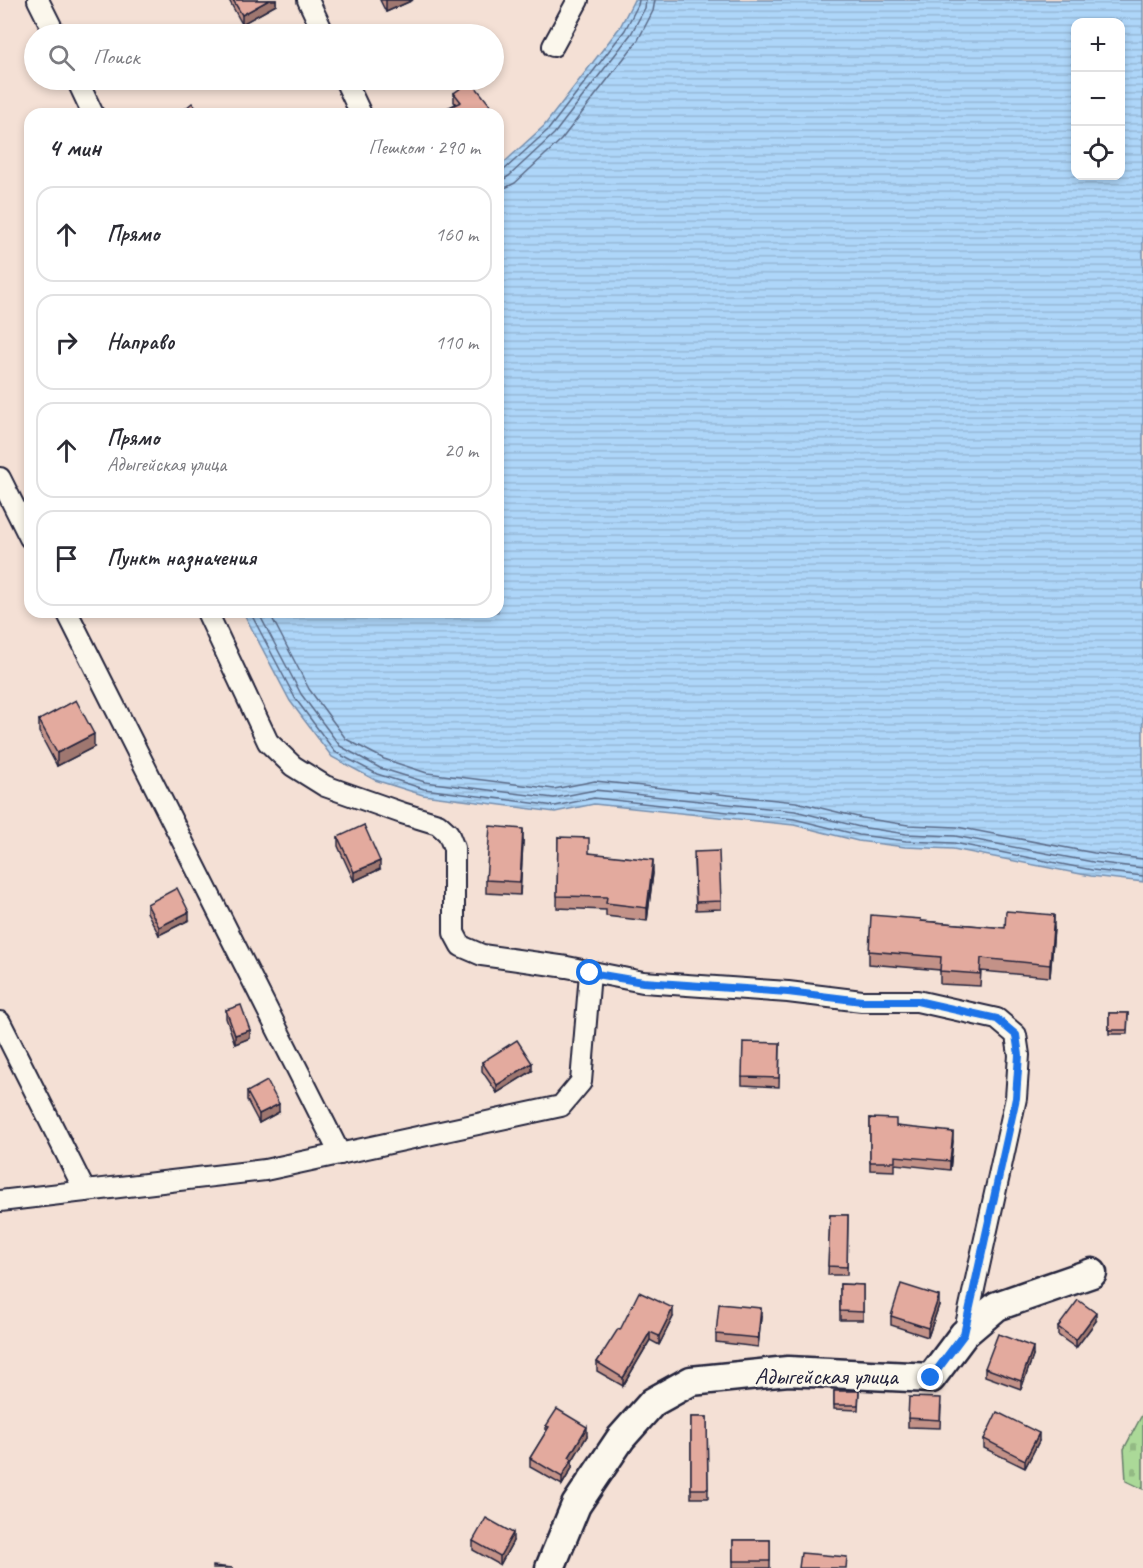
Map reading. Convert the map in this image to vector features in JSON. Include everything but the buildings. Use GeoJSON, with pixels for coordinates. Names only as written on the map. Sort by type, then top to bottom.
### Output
{"type":"FeatureCollection","features":[{"type":"Feature","properties":{"kind":"street"},"geometry":{"type":"LineString","coordinates":[[38,0],[50,24]]}},
{"type":"Feature","properties":{"kind":"street"},"geometry":{"type":"LineString","coordinates":[[308,0],[319,24]]}},
{"type":"Feature","properties":{"kind":"street"},"geometry":{"type":"LineString","coordinates":[[553,46],[578,0]]}},
{"type":"Feature","properties":{"kind":"street"},"geometry":{"type":"LineString","coordinates":[[82,90],[90,108]]}},
{"type":"Feature","properties":{"kind":"street"},"geometry":{"type":"LineString","coordinates":[[350,90],[359,108]]}},
{"type":"Feature","properties":{"kind":"street"},"geometry":{"type":"LineString","coordinates":[[0,478],[24,526]]}},
{"type":"Feature","properties":{"kind":"street"},"geometry":{"type":"LineString","coordinates":[[70,618],[340,1154]]}},
{"type":"Feature","properties":{"kind":"street"},"geometry":{"type":"LineString","coordinates":[[210,618],[268,742],[292,766],[326,786],[438,824],[448,833],[454,848],[454,933],[461,946],[482,955],[643,982],[788,992],[862,1001],[917,1001],[997,1019],[1016,1035],[1019,1055],[1016,1098],[964,1334]]}},
{"type":"Feature","properties":{"kind":"street"},"geometry":{"type":"LineString","coordinates":[[0,1201],[265,1170],[561,1106],[581,1082],[590,973]]}},
{"type":"Feature","properties":{"kind":"street"},"geometry":{"type":"LineString","coordinates":[[0,1022],[85,1191]]}},
{"type":"Feature","properties":{"kind":"street","name":"Адыгейская улица"},"geometry":{"type":"LineString","coordinates":[[550,1568],[576,1505],[621,1438],[653,1402],[691,1381],[788,1371],[931,1378],[964,1334],[997,1306],[1092,1273]]}},
{"type":"Feature","properties":{"kind":"green space"},"geometry":{"type":"Polygon","coordinates":[[[1143,1413],[1143,1489],[1126,1481],[1124,1449],[1143,1413]]]}},
{"type":"Feature","properties":{"kind":"water"},"geometry":{"type":"Polygon","coordinates":[[[634,0],[1143,0],[1143,882],[1091,876],[953,849],[905,847],[858,841],[794,825],[594,804],[555,812],[423,795],[375,780],[332,757],[290,701],[246,618],[504,618],[504,163],[544,126],[620,27],[634,0]]]}},
{"type":"Feature","properties":{"kind":"route"},"geometry":{"type":"LineString","coordinates":[[590,973],[643,982],[788,992],[862,1001],[917,1001],[997,1019],[1016,1035],[1019,1055],[1016,1098],[964,1334],[931,1378]]}}]}
